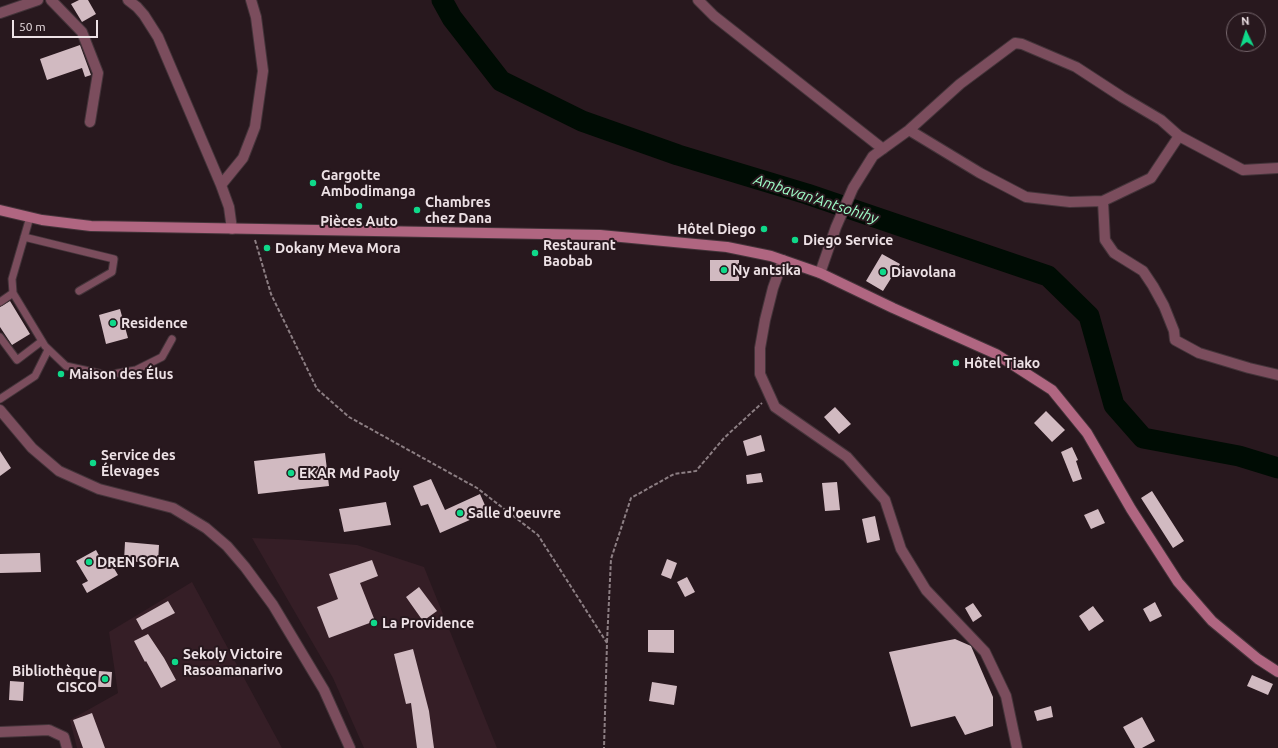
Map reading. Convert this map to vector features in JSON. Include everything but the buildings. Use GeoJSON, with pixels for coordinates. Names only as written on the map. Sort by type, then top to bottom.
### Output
{"type":"FeatureCollection","features":[{"type":"Feature","properties":{"kind":"main road"},"geometry":{"type":"LineString","coordinates":[[0,210],[42,220],[91,226],[600,234],[727,247],[771,256],[820,273],[996,354],[1052,390],[1087,433],[1131,509],[1178,582],[1212,621],[1258,659],[1278,672]]}},
{"type":"Feature","properties":{"kind":"street"},"geometry":{"type":"LineString","coordinates":[[0,13],[38,0]]}},
{"type":"Feature","properties":{"kind":"street"},"geometry":{"type":"LineString","coordinates":[[51,0],[82,32],[98,73],[90,122]]}},
{"type":"Feature","properties":{"kind":"street"},"geometry":{"type":"LineString","coordinates":[[128,0],[144,15],[158,37],[221,185],[229,207],[232,229]]}},
{"type":"Feature","properties":{"kind":"street"},"geometry":{"type":"LineString","coordinates":[[221,185],[243,158],[255,127],[264,71],[256,17],[251,0]]}},
{"type":"Feature","properties":{"kind":"street"},"geometry":{"type":"LineString","coordinates":[[698,0],[714,16],[883,149]]}},
{"type":"Feature","properties":{"kind":"street"},"geometry":{"type":"LineString","coordinates":[[820,273],[836,227],[853,188],[873,156],[910,130],[960,84],[1015,42],[1076,67],[1161,120],[1179,136],[1243,170],[1278,168]]}},
{"type":"Feature","properties":{"kind":"street"},"geometry":{"type":"LineString","coordinates":[[910,130],[980,173],[1026,197],[1070,202],[1103,201],[1151,178],[1179,136]]}},
{"type":"Feature","properties":{"kind":"street"},"geometry":{"type":"LineString","coordinates":[[1103,201],[1105,240],[1114,253],[1143,270],[1164,306],[1174,331],[1175,340],[1199,353],[1278,375]]}},
{"type":"Feature","properties":{"kind":"street"},"geometry":{"type":"LineString","coordinates":[[783,260],[773,288],[760,348],[760,374],[774,407],[847,457],[885,500],[901,549],[926,590],[985,652],[1006,696],[1017,748]]}},
{"type":"Feature","properties":{"kind":"street"},"geometry":{"type":"LineString","coordinates":[[0,410],[32,448],[59,471],[99,489],[173,508],[206,528],[227,546],[245,567],[273,605],[324,690],[350,748]]}},
{"type":"Feature","properties":{"kind":"street"},"geometry":{"type":"LineString","coordinates":[[0,732],[49,730],[64,737],[67,748]]}},
{"type":"Feature","properties":{"kind":"lane"},"geometry":{"type":"LineString","coordinates":[[30,217],[12,278],[13,293],[42,342],[48,350],[66,366],[107,375],[136,370],[162,357],[172,339]]}},
{"type":"Feature","properties":{"kind":"lane"},"geometry":{"type":"LineString","coordinates":[[24,237],[114,259],[112,272],[79,291]]}},
{"type":"Feature","properties":{"kind":"lane"},"geometry":{"type":"LineString","coordinates":[[0,302],[13,293]]}},
{"type":"Feature","properties":{"kind":"lane"},"geometry":{"type":"LineString","coordinates":[[0,337],[17,360],[42,342]]}},
{"type":"Feature","properties":{"kind":"lane"},"geometry":{"type":"LineString","coordinates":[[0,399],[34,376],[48,350]]}},
{"type":"Feature","properties":{"kind":"path"},"geometry":{"type":"LineString","coordinates":[[252,228],[271,294],[318,389],[348,417],[477,488],[538,535],[606,643]]}},
{"type":"Feature","properties":{"kind":"path"},"geometry":{"type":"LineString","coordinates":[[604,748],[606,643],[611,559],[632,498],[674,474],[696,471],[724,438],[770,395]]}},
{"type":"Feature","properties":{"kind":"shaded area","name":"La Providence"},"geometry":{"type":"Polygon","coordinates":[[[252,538],[357,545],[424,567],[497,748],[364,748],[333,678],[252,538]]]}},
{"type":"Feature","properties":{"kind":"shaded area","name":"Sekoly Victoire Rasoamanarivo"},"geometry":{"type":"Polygon","coordinates":[[[192,582],[282,748],[77,748],[70,720],[118,693],[109,632],[192,582]]]}},
{"type":"Feature","properties":{"kind":"waterway","name":"Ambavan'Antsohihy"},"geometry":{"type":"LineString","coordinates":[[442,0],[452,18],[501,81],[582,121],[678,155],[807,194],[1048,276],[1089,316],[1114,405],[1143,438],[1239,456],[1278,468]]}},
{"type":"Feature","properties":{"kind":"place","name":"Gargotte Ambodimanga"},"geometry":{"type":"Point","coordinates":[313,183]}},
{"type":"Feature","properties":{"kind":"place","name":"Pièces Auto"},"geometry":{"type":"Point","coordinates":[359,206]}},
{"type":"Feature","properties":{"kind":"place","name":"Chambres chez Dana"},"geometry":{"type":"Point","coordinates":[417,210]}},
{"type":"Feature","properties":{"kind":"place","name":"Hôtel Diego"},"geometry":{"type":"Point","coordinates":[764,229]}},
{"type":"Feature","properties":{"kind":"place","name":"Diego Service"},"geometry":{"type":"Point","coordinates":[795,240]}},
{"type":"Feature","properties":{"kind":"place","name":"Dokany Meva Mora"},"geometry":{"type":"Point","coordinates":[267,248]}},
{"type":"Feature","properties":{"kind":"place","name":"Restaurant Baobab"},"geometry":{"type":"Point","coordinates":[535,253]}},
{"type":"Feature","properties":{"kind":"place","name":"Ny antsika"},"geometry":{"type":"Point","coordinates":[724,270]}},
{"type":"Feature","properties":{"kind":"place","name":"Diavolana"},"geometry":{"type":"Point","coordinates":[883,272]}},
{"type":"Feature","properties":{"kind":"place","name":"Residence"},"geometry":{"type":"Point","coordinates":[113,323]}},
{"type":"Feature","properties":{"kind":"place","name":"Hôtel Tiako"},"geometry":{"type":"Point","coordinates":[956,363]}},
{"type":"Feature","properties":{"kind":"place","name":"Maison des Élus"},"geometry":{"type":"Point","coordinates":[61,374]}},
{"type":"Feature","properties":{"kind":"place","name":"Service des Élevages"},"geometry":{"type":"Point","coordinates":[93,463]}},
{"type":"Feature","properties":{"kind":"place","name":"EKAR Md Paoly"},"geometry":{"type":"Point","coordinates":[291,473]}},
{"type":"Feature","properties":{"kind":"place","name":"Salle d'oeuvre"},"geometry":{"type":"Point","coordinates":[460,513]}},
{"type":"Feature","properties":{"kind":"place","name":"DREN SOFIA"},"geometry":{"type":"Point","coordinates":[89,562]}},
{"type":"Feature","properties":{"kind":"place","name":"La Providence"},"geometry":{"type":"Point","coordinates":[374,623]}},
{"type":"Feature","properties":{"kind":"place","name":"Sekoly Victoire Rasoamanarivo"},"geometry":{"type":"Point","coordinates":[175,662]}},
{"type":"Feature","properties":{"kind":"place","name":"Bibliothèque CISCO"},"geometry":{"type":"Point","coordinates":[105,679]}}]}
